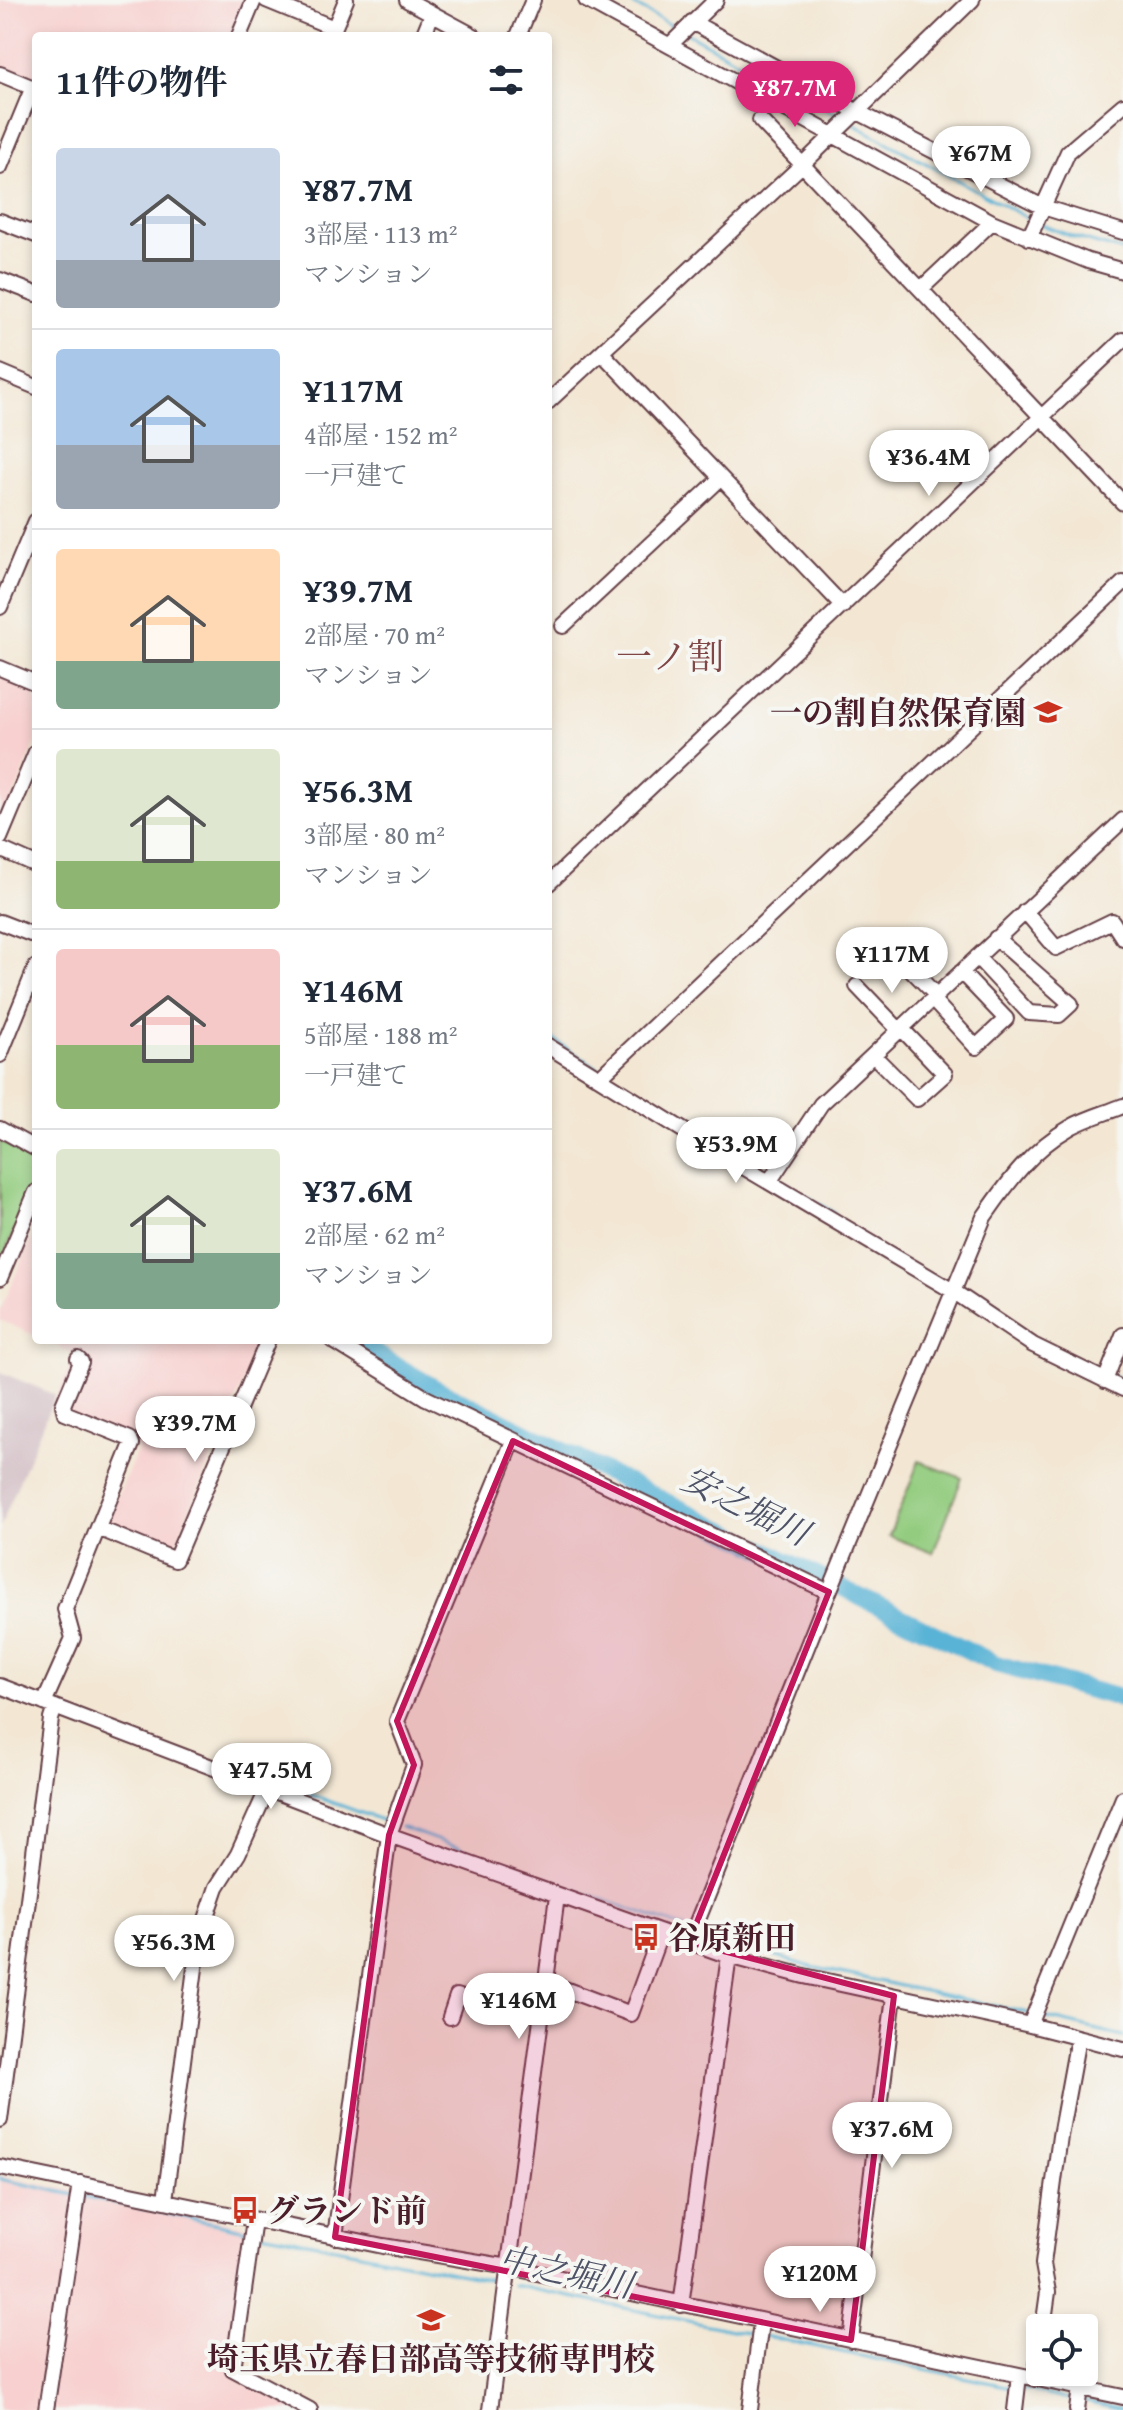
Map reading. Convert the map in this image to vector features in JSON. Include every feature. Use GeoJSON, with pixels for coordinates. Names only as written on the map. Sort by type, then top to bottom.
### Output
{"type":"FeatureCollection","features":[{"type":"Feature","properties":{"kind":"street"},"geometry":{"type":"LineString","coordinates":[[241,32],[254,0]]}},
{"type":"Feature","properties":{"kind":"street"},"geometry":{"type":"LineString","coordinates":[[266,0],[332,32],[346,0]]}},
{"type":"Feature","properties":{"kind":"street"},"geometry":{"type":"LineString","coordinates":[[407,0],[466,32]]}},
{"type":"Feature","properties":{"kind":"street"},"geometry":{"type":"LineString","coordinates":[[520,32],[533,0]]}},
{"type":"Feature","properties":{"kind":"street"},"geometry":{"type":"LineString","coordinates":[[586,0],[675,40],[833,134],[992,222],[1032,232],[1088,261],[1123,271]]}},
{"type":"Feature","properties":{"kind":"street"},"geometry":{"type":"LineString","coordinates":[[675,40],[716,0]]}},
{"type":"Feature","properties":{"kind":"street"},"geometry":{"type":"LineString","coordinates":[[552,398],[803,164],[972,0]]}},
{"type":"Feature","properties":{"kind":"street"},"geometry":{"type":"LineString","coordinates":[[425,32],[432,14]]}},
{"type":"Feature","properties":{"kind":"street"},"geometry":{"type":"LineString","coordinates":[[692,22],[1042,209],[1123,232]]}},
{"type":"Feature","properties":{"kind":"street"},"geometry":{"type":"LineString","coordinates":[[0,74],[32,87]]}},
{"type":"Feature","properties":{"kind":"street"},"geometry":{"type":"LineString","coordinates":[[0,167],[32,93]]}},
{"type":"Feature","properties":{"kind":"street"},"geometry":{"type":"LineString","coordinates":[[1032,232],[1068,152],[1123,105]]}},
{"type":"Feature","properties":{"kind":"street"},"geometry":{"type":"LineString","coordinates":[[760,120],[1123,503]]}},
{"type":"Feature","properties":{"kind":"street"},"geometry":{"type":"LineString","coordinates":[[0,221],[32,233]]}},
{"type":"Feature","properties":{"kind":"street"},"geometry":{"type":"LineString","coordinates":[[922,288],[992,222]]}},
{"type":"Feature","properties":{"kind":"street"},"geometry":{"type":"LineString","coordinates":[[0,280],[32,292]]}},
{"type":"Feature","properties":{"kind":"street"},"geometry":{"type":"LineString","coordinates":[[552,880],[1123,340]]}},
{"type":"Feature","properties":{"kind":"street"},"geometry":{"type":"LineString","coordinates":[[602,353],[843,606]]}},
{"type":"Feature","properties":{"kind":"street"},"geometry":{"type":"LineString","coordinates":[[1,375],[32,386]]}},
{"type":"Feature","properties":{"kind":"street"},"geometry":{"type":"LineString","coordinates":[[563,626],[721,478]]}},
{"type":"Feature","properties":{"kind":"street"},"geometry":{"type":"LineString","coordinates":[[0,607],[32,531]]}},
{"type":"Feature","properties":{"kind":"street"},"geometry":{"type":"LineString","coordinates":[[600,1077],[1123,583]]}},
{"type":"Feature","properties":{"kind":"street"},"geometry":{"type":"LineString","coordinates":[[0,668],[32,681]]}},
{"type":"Feature","properties":{"kind":"street"},"geometry":{"type":"LineString","coordinates":[[0,838],[32,762]]}},
{"type":"Feature","properties":{"kind":"street"},"geometry":{"type":"LineString","coordinates":[[769,1182],[821,1104],[1123,820]]}},
{"type":"Feature","properties":{"kind":"street"},"geometry":{"type":"LineString","coordinates":[[0,849],[32,863]]}},
{"type":"Feature","properties":{"kind":"street"},"geometry":{"type":"LineString","coordinates":[[1025,911],[1056,948],[1112,921],[1123,938]]}},
{"type":"Feature","properties":{"kind":"street"},"geometry":{"type":"LineString","coordinates":[[0,922],[32,934]]}},
{"type":"Feature","properties":{"kind":"street"},"geometry":{"type":"LineString","coordinates":[[977,957],[1029,1013],[1059,1015],[1071,1004],[996,938]]}},
{"type":"Feature","properties":{"kind":"street"},"geometry":{"type":"LineString","coordinates":[[894,952],[976,1047],[1006,1019],[961,972]]}},
{"type":"Feature","properties":{"kind":"street"},"geometry":{"type":"LineString","coordinates":[[0,1055],[32,977]]}},
{"type":"Feature","properties":{"kind":"street"},"geometry":{"type":"LineString","coordinates":[[857,986],[945,1074],[917,1099],[873,1055]]}},
{"type":"Feature","properties":{"kind":"street"},"geometry":{"type":"LineString","coordinates":[[552,1048],[953,1291],[1033,1345],[1123,1389]]}},
{"type":"Feature","properties":{"kind":"street"},"geometry":{"type":"LineString","coordinates":[[689,1942],[984,1217],[1024,1163],[1071,1127],[1123,1106]]}},
{"type":"Feature","properties":{"kind":"street"},"geometry":{"type":"LineString","coordinates":[[0,1129],[32,1147]]}},
{"type":"Feature","properties":{"kind":"street"},"geometry":{"type":"LineString","coordinates":[[0,1278],[32,1202]]}},
{"type":"Feature","properties":{"kind":"street"},"geometry":{"type":"LineString","coordinates":[[1105,1381],[1123,1335]]}},
{"type":"Feature","properties":{"kind":"street"},"geometry":{"type":"LineString","coordinates":[[98,1528],[175,1560],[266,1344]]}},
{"type":"Feature","properties":{"kind":"street"},"geometry":{"type":"LineString","coordinates":[[338,1344],[426,1398],[829,1592]]}},
{"type":"Feature","properties":{"kind":"street"},"geometry":{"type":"LineString","coordinates":[[0,2120],[51,1719],[50,1705],[73,1638],[65,1609],[132,1444],[130,1439],[63,1410],[81,1362],[78,1359]]}},
{"type":"Feature","properties":{"kind":"street"},"geometry":{"type":"LineString","coordinates":[[335,2237],[389,1835],[414,1765],[397,1721],[513,1441]]}},
{"type":"Feature","properties":{"kind":"street"},"geometry":{"type":"LineString","coordinates":[[0,1686],[267,1790],[729,1956],[894,1996],[1033,2018],[1078,2038],[1123,2049]]}},
{"type":"Feature","properties":{"kind":"street"},"geometry":{"type":"LineString","coordinates":[[165,2200],[195,1968],[204,1925],[217,1887],[238,1854],[267,1790]]}},
{"type":"Feature","properties":{"kind":"street"},"geometry":{"type":"LineString","coordinates":[[1033,2018],[1123,1798]]}},
{"type":"Feature","properties":{"kind":"street"},"geometry":{"type":"LineString","coordinates":[[490,2410],[557,1896]]}},
{"type":"Feature","properties":{"kind":"street"},"geometry":{"type":"LineString","coordinates":[[450,2017],[457,1996],[497,2008],[502,1989],[545,1989],[631,2014],[661,1932]]}},
{"type":"Feature","properties":{"kind":"street"},"geometry":{"type":"LineString","coordinates":[[681,2305],[729,1956]]}},
{"type":"Feature","properties":{"kind":"street"},"geometry":{"type":"LineString","coordinates":[[851,2340],[894,1996]]}},
{"type":"Feature","properties":{"kind":"street"},"geometry":{"type":"LineString","coordinates":[[1045,2314],[1048,2292],[1043,2264],[1060,2136],[1078,2038]]}},
{"type":"Feature","properties":{"kind":"street"},"geometry":{"type":"LineString","coordinates":[[0,2167],[335,2237],[509,2267],[681,2305],[760,2330],[851,2340],[1026,2377]]}},
{"type":"Feature","properties":{"kind":"street"},"geometry":{"type":"LineString","coordinates":[[46,2410],[80,2183]]}},
{"type":"Feature","properties":{"kind":"street"},"geometry":{"type":"LineString","coordinates":[[254,2220],[233,2369],[310,2410]]}},
{"type":"Feature","properties":{"kind":"street"},"geometry":{"type":"LineString","coordinates":[[750,2410],[760,2330]]}},
{"type":"Feature","properties":{"kind":"street"},"geometry":{"type":"LineString","coordinates":[[1015,2410],[1019,2376]]}},
{"type":"Feature","properties":{"kind":"street"},"geometry":{"type":"LineString","coordinates":[[1070,2386],[1123,2397]]}},
{"type":"Feature","properties":{"kind":"street"},"geometry":{"type":"LineString","coordinates":[[1077,2410],[1080,2388]]}},
{"type":"Feature","properties":{"kind":"highlighted area"},"geometry":{"type":"Polygon","coordinates":[[[513,1441],[829,1592],[689,1942],[894,1996],[851,2340],[335,2237],[389,1835],[414,1765],[397,1721],[513,1441]]]}},
{"type":"Feature","properties":{"kind":"shaded area"},"geometry":{"type":"Polygon","coordinates":[[[0,0],[247,0],[234,32],[32,32],[32,84],[0,72],[0,0]]]}},
{"type":"Feature","properties":{"kind":"shaded area"},"geometry":{"type":"Polygon","coordinates":[[[0,674],[32,687],[32,752],[0,828],[0,674]]]}},
{"type":"Feature","properties":{"kind":"shaded area"},"geometry":{"type":"Polygon","coordinates":[[[32,1236],[32,1334],[0,1320],[0,1312],[32,1236]]]}},
{"type":"Feature","properties":{"kind":"shaded area"},"geometry":{"type":"Polygon","coordinates":[[[54,1344],[259,1344],[172,1552],[107,1522],[138,1449],[51,1413],[75,1354],[54,1344]]]}},
{"type":"Feature","properties":{"kind":"shaded area"},"geometry":{"type":"Polygon","coordinates":[[[0,1372],[55,1395],[0,1527],[0,1372]]]}},
{"type":"Feature","properties":{"kind":"shaded area"},"geometry":{"type":"Polygon","coordinates":[[[0,2176],[251,2227],[234,2376],[301,2410],[0,2410],[0,2176]]]}},
{"type":"Feature","properties":{"kind":"green space"},"geometry":{"type":"Polygon","coordinates":[[[0,1141],[32,1160],[32,1189],[0,1264],[0,1141]]]}},
{"type":"Feature","properties":{"kind":"green space"},"geometry":{"type":"Polygon","coordinates":[[[919,1461],[962,1478],[933,1553],[889,1536],[919,1461]]]}},
{"type":"Feature","properties":{"kind":"waterway"},"geometry":{"type":"LineString","coordinates":[[625,0],[678,29]]}},
{"type":"Feature","properties":{"kind":"waterway"},"geometry":{"type":"LineString","coordinates":[[688,34],[843,118]]}},
{"type":"Feature","properties":{"kind":"waterway"},"geometry":{"type":"LineString","coordinates":[[853,124],[1033,221]]}},
{"type":"Feature","properties":{"kind":"waterway"},"geometry":{"type":"LineString","coordinates":[[1040,224],[1123,251]]}},
{"type":"Feature","properties":{"kind":"waterway"},"geometry":{"type":"LineString","coordinates":[[552,1039],[602,1071]]}},
{"type":"Feature","properties":{"kind":"waterway"},"geometry":{"type":"LineString","coordinates":[[609,1075],[656,1105]]}},
{"type":"Feature","properties":{"kind":"waterway"},"geometry":{"type":"LineString","coordinates":[[679,1120],[769,1173]]}},
{"type":"Feature","properties":{"kind":"waterway"},"geometry":{"type":"LineString","coordinates":[[779,1179],[834,1213]]}},
{"type":"Feature","properties":{"kind":"waterway","name":"安之堀川"},"geometry":{"type":"LineString","coordinates":[[360,1344],[433,1387],[996,1664],[1123,1699]]}},
{"type":"Feature","properties":{"kind":"waterway"},"geometry":{"type":"LineString","coordinates":[[1113,1376],[1123,1381]]}},
{"type":"Feature","properties":{"kind":"waterway"},"geometry":{"type":"LineString","coordinates":[[295,1789],[384,1821]]}},
{"type":"Feature","properties":{"kind":"waterway"},"geometry":{"type":"LineString","coordinates":[[401,1827],[530,1874]]}},
{"type":"Feature","properties":{"kind":"waterway"},"geometry":{"type":"LineString","coordinates":[[545,1879],[684,1928]]}},
{"type":"Feature","properties":{"kind":"waterway"},"geometry":{"type":"LineString","coordinates":[[702,1934],[807,1966],[1028,2013]]}},
{"type":"Feature","properties":{"kind":"waterway"},"geometry":{"type":"LineString","coordinates":[[1039,2016],[1123,2036]]}},
{"type":"Feature","properties":{"kind":"waterway","name":"中之堀川"},"geometry":{"type":"LineString","coordinates":[[0,2179],[75,2195]]}},
{"type":"Feature","properties":{"kind":"waterway","name":"中之堀川"},"geometry":{"type":"LineString","coordinates":[[82,2196],[247,2230]]}},
{"type":"Feature","properties":{"kind":"waterway","name":"中之堀川"},"geometry":{"type":"LineString","coordinates":[[258,2232],[502,2282]]}},
{"type":"Feature","properties":{"kind":"waterway","name":"中之堀川"},"geometry":{"type":"LineString","coordinates":[[513,2285],[756,2335]]}},
{"type":"Feature","properties":{"kind":"waterway","name":"中之堀川"},"geometry":{"type":"LineString","coordinates":[[764,2336],[1011,2387]]}},
{"type":"Feature","properties":{"kind":"waterway","name":"中之堀川"},"geometry":{"type":"LineString","coordinates":[[1022,2389],[1074,2400]]}},
{"type":"Feature","properties":{"kind":"waterway","name":"中之堀川"},"geometry":{"type":"LineString","coordinates":[[1081,2401],[1123,2410]]}},
{"type":"Feature","properties":{"kind":"place","name":"一の割自然保育園"},"geometry":{"type":"Point","coordinates":[1048,712]}},
{"type":"Feature","properties":{"kind":"place","name":"谷原新田"},"geometry":{"type":"Point","coordinates":[646,1937]}},
{"type":"Feature","properties":{"kind":"place","name":"グランド前"},"geometry":{"type":"Point","coordinates":[245,2210]}},
{"type":"Feature","properties":{"kind":"place","name":"埼玉県立春日部高等技術専門校"},"geometry":{"type":"Point","coordinates":[431,2320]}},
{"type":"Feature","properties":{"kind":"district","name":"一ノ割"},"geometry":{"type":"Point","coordinates":[670,655]}}]}
